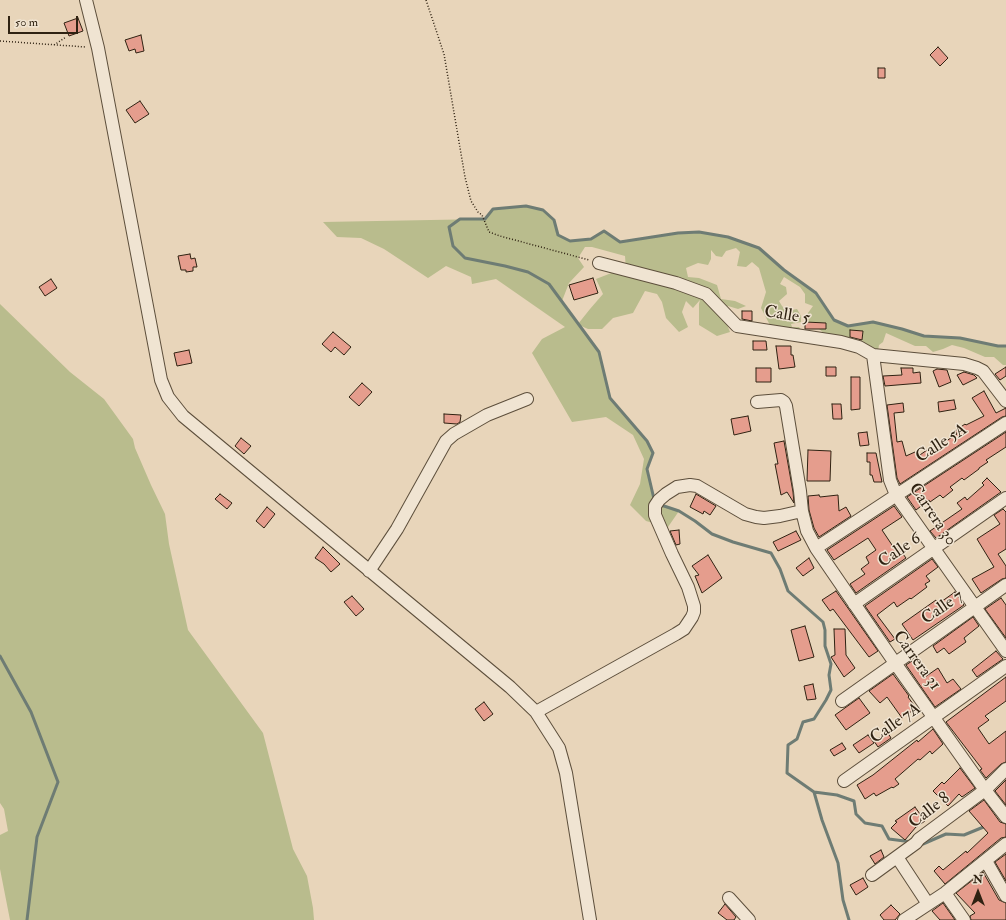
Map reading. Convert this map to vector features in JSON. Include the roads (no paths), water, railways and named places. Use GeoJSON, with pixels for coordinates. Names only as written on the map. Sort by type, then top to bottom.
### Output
{"type":"FeatureCollection","features":[{"type":"Feature","properties":{"kind":"street"},"geometry":{"type":"LineString","coordinates":[[86,0],[98,48],[161,380],[168,397],[183,416],[510,687],[536,712],[559,748],[566,773],[590,920]]}},
{"type":"Feature","properties":{"kind":"street","name":"Calle 5"},"geometry":{"type":"LineString","coordinates":[[599,263],[676,283],[706,294],[737,326],[841,342],[859,347],[873,355],[964,364],[983,371],[1006,401]]}},
{"type":"Feature","properties":{"kind":"street","name":"Carrera 30"},"geometry":{"type":"LineString","coordinates":[[873,355],[890,480],[896,495],[1006,651]]}},
{"type":"Feature","properties":{"kind":"street"},"geometry":{"type":"LineString","coordinates":[[369,571],[397,529],[446,441],[454,434],[487,415],[527,399]]}},
{"type":"Feature","properties":{"kind":"street","name":"Carrera 31"},"geometry":{"type":"LineString","coordinates":[[757,402],[782,400],[786,406],[803,516],[816,548],[895,663],[935,717],[985,790],[1006,817]]}},
{"type":"Feature","properties":{"kind":"street","name":"Calle 5A"},"geometry":{"type":"LineString","coordinates":[[816,548],[1006,423]]}},
{"type":"Feature","properties":{"kind":"street"},"geometry":{"type":"LineString","coordinates":[[536,712],[680,632],[684,629],[692,617],[694,606],[688,587],[655,515],[655,506],[666,494],[677,487],[690,485],[697,486],[745,514],[756,517],[803,516]]}},
{"type":"Feature","properties":{"kind":"street","name":"Calle 6"},"geometry":{"type":"LineString","coordinates":[[854,604],[1006,498]]}},
{"type":"Feature","properties":{"kind":"street","name":"Calle 7"},"geometry":{"type":"LineString","coordinates":[[842,701],[1006,585]]}},
{"type":"Feature","properties":{"kind":"street","name":"Calle 7A"},"geometry":{"type":"LineString","coordinates":[[844,781],[1006,666]]}},
{"type":"Feature","properties":{"kind":"street","name":"Calle 8"},"geometry":{"type":"LineString","coordinates":[[872,875],[985,790],[1006,769]]}},
{"type":"Feature","properties":{"kind":"street"},"geometry":{"type":"LineString","coordinates":[[904,920],[945,893],[1006,844]]}},
{"type":"Feature","properties":{"kind":"street"},"geometry":{"type":"LineString","coordinates":[[897,857],[928,904]]}},
{"type":"Feature","properties":{"kind":"street"},"geometry":{"type":"LineString","coordinates":[[986,861],[1006,896]]}},
{"type":"Feature","properties":{"kind":"street"},"geometry":{"type":"LineString","coordinates":[[945,893],[964,920]]}},
{"type":"Feature","properties":{"kind":"street"},"geometry":{"type":"LineString","coordinates":[[729,898],[749,920]]}},
{"type":"Feature","properties":{"kind":"waterway"},"geometry":{"type":"LineString","coordinates":[[654,499],[647,469],[653,453],[647,441],[610,398],[599,352],[549,284],[528,272],[465,258],[453,246],[449,227],[460,219],[485,219],[493,209],[526,206],[543,210],[554,220],[558,235],[570,241],[591,239],[604,231],[620,242],[678,233],[699,232],[728,237],[759,248],[784,270],[816,293],[834,320],[848,326],[873,322],[924,336],[960,338],[998,346],[1006,346]]}},
{"type":"Feature","properties":{"kind":"waterway"},"geometry":{"type":"LineString","coordinates":[[661,505],[679,511],[712,534],[771,553],[780,569],[788,591],[823,622],[825,630],[825,646],[831,664],[829,675],[831,690],[814,719],[803,722],[797,739],[788,745],[787,773],[814,792],[822,820],[838,863],[843,900],[849,920]]}},
{"type":"Feature","properties":{"kind":"waterway"},"geometry":{"type":"LineString","coordinates":[[0,656],[31,712],[58,782],[37,837],[27,920]]}},
{"type":"Feature","properties":{"kind":"waterway"},"geometry":{"type":"LineString","coordinates":[[814,792],[837,795],[854,801],[856,814],[865,823],[882,826],[889,839],[912,842]]}},
{"type":"Feature","properties":{"kind":"waterway"},"geometry":{"type":"LineString","coordinates":[[920,843],[923,844],[946,834],[964,835],[986,826]]}}]}
